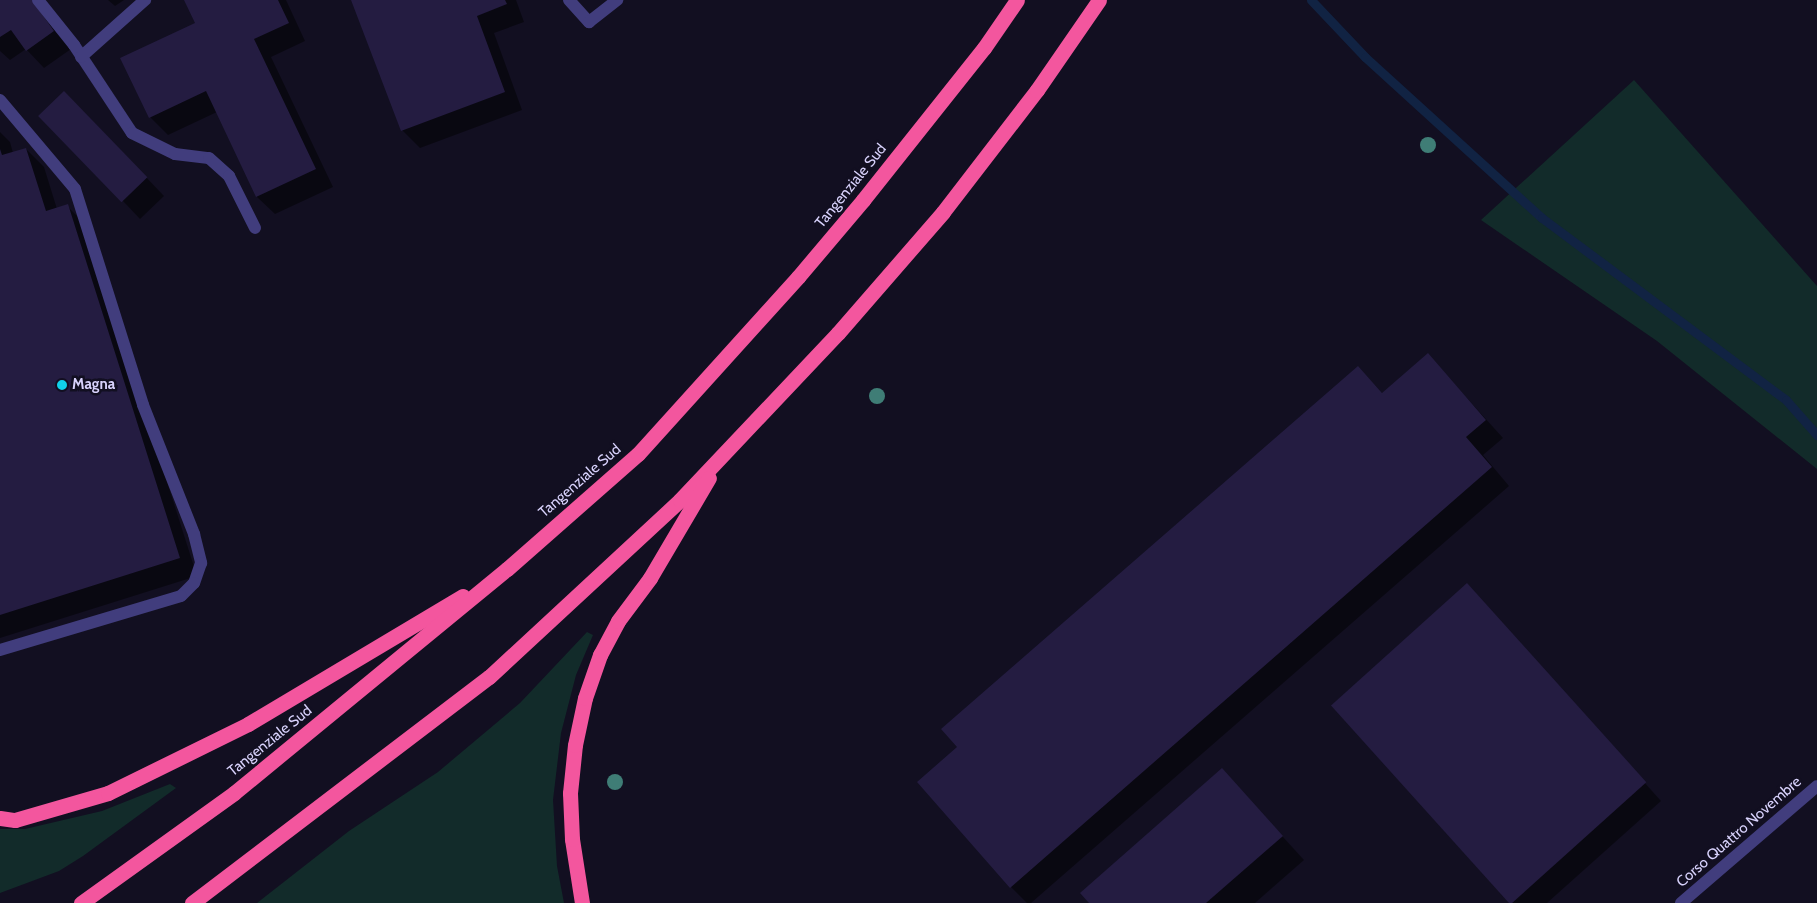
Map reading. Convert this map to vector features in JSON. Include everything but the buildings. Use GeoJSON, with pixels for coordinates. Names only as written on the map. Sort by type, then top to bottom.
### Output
{"type":"FeatureCollection","features":[{"type":"Feature","properties":{"kind":"highway","name":"Tangenziale Sud"},"geometry":{"type":"LineString","coordinates":[[81,903],[234,793],[507,569],[638,454],[798,277],[863,200],[978,56],[1018,0]]}},
{"type":"Feature","properties":{"kind":"highway"},"geometry":{"type":"LineString","coordinates":[[192,903],[489,677],[680,500],[838,334],[943,212],[1037,90],[1099,0]]}},
{"type":"Feature","properties":{"kind":"highway"},"geometry":{"type":"LineString","coordinates":[[582,903],[572,839],[570,793],[575,746],[585,698],[600,654],[618,621],[650,578],[721,459]]}},
{"type":"Feature","properties":{"kind":"highway"},"geometry":{"type":"LineString","coordinates":[[0,818],[15,820],[117,789],[248,724],[507,569]]}},
{"type":"Feature","properties":{"kind":"street"},"geometry":{"type":"LineString","coordinates":[[38,0],[81,57],[132,133],[175,154],[209,158],[230,176],[255,228]]}},
{"type":"Feature","properties":{"kind":"street"},"geometry":{"type":"LineString","coordinates":[[81,57],[145,0]]}},
{"type":"Feature","properties":{"kind":"street"},"geometry":{"type":"LineString","coordinates":[[569,0],[589,22],[617,0]]}},
{"type":"Feature","properties":{"kind":"street"},"geometry":{"type":"LineString","coordinates":[[0,100],[75,189],[143,405],[194,534],[201,563],[194,583],[181,596],[0,650]]}},
{"type":"Feature","properties":{"kind":"street","name":"Corso Quattro Novembre"},"geometry":{"type":"LineString","coordinates":[[1681,903],[1817,786]]}},
{"type":"Feature","properties":{"kind":"green space"},"geometry":{"type":"Polygon","coordinates":[[[1634,80],[1817,286],[1817,469],[1657,341],[1481,220],[1634,80]]]}},
{"type":"Feature","properties":{"kind":"green space"},"geometry":{"type":"Polygon","coordinates":[[[587,632],[593,635],[576,675],[561,733],[553,800],[557,866],[564,903],[257,903],[349,831],[438,772],[520,703],[587,632]]]}},
{"type":"Feature","properties":{"kind":"green space"},"geometry":{"type":"Polygon","coordinates":[[[170,784],[176,788],[83,856],[59,871],[0,893],[0,829],[25,829],[102,811],[170,784]]]}},
{"type":"Feature","properties":{"kind":"waterway"},"geometry":{"type":"LineString","coordinates":[[1311,0],[1365,57],[1542,218],[1786,400],[1817,435]]}},
{"type":"Feature","properties":{"kind":"place","name":"Magna"},"geometry":{"type":"Point","coordinates":[62,385]}}]}
